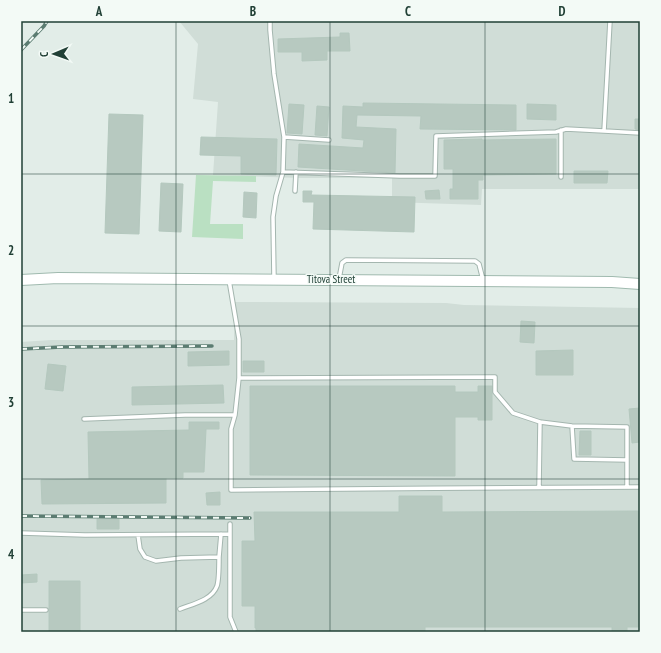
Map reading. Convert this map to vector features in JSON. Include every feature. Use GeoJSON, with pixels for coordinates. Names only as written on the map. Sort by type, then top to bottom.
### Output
{"type":"FeatureCollection","features":[{"type":"Feature","properties":{"kind":"main road","name":"Titova Street"},"geometry":{"type":"LineString","coordinates":[[21,280],[58,278],[339,279],[612,282],[640,284]]}},
{"type":"Feature","properties":{"kind":"lane"},"geometry":{"type":"LineString","coordinates":[[270,21],[274,74],[284,136],[283,172],[276,196],[273,217],[274,279]]}},
{"type":"Feature","properties":{"kind":"lane"},"geometry":{"type":"LineString","coordinates":[[604,131],[610,21]]}},
{"type":"Feature","properties":{"kind":"lane"},"geometry":{"type":"LineString","coordinates":[[283,172],[435,176],[436,136],[556,132],[566,129],[640,133]]}},
{"type":"Feature","properties":{"kind":"lane"},"geometry":{"type":"LineString","coordinates":[[561,130],[561,177]]}},
{"type":"Feature","properties":{"kind":"lane"},"geometry":{"type":"LineString","coordinates":[[284,136],[329,140]]}},
{"type":"Feature","properties":{"kind":"lane"},"geometry":{"type":"LineString","coordinates":[[295,191],[296,172]]}},
{"type":"Feature","properties":{"kind":"lane"},"geometry":{"type":"LineString","coordinates":[[339,279],[342,263],[346,260],[475,261],[479,264],[483,281]]}},
{"type":"Feature","properties":{"kind":"lane"},"geometry":{"type":"LineString","coordinates":[[229,279],[239,339],[239,378],[235,415],[231,429],[231,490],[640,487]]}},
{"type":"Feature","properties":{"kind":"lane"},"geometry":{"type":"LineString","coordinates":[[239,378],[495,377],[495,392],[513,413],[540,422],[572,426],[627,427],[627,487]]}},
{"type":"Feature","properties":{"kind":"lane"},"geometry":{"type":"LineString","coordinates":[[84,419],[185,415],[235,415]]}},
{"type":"Feature","properties":{"kind":"lane"},"geometry":{"type":"LineString","coordinates":[[539,487],[540,422]]}},
{"type":"Feature","properties":{"kind":"lane"},"geometry":{"type":"LineString","coordinates":[[572,426],[574,459],[627,460]]}},
{"type":"Feature","properties":{"kind":"lane"},"geometry":{"type":"LineString","coordinates":[[230,524],[230,618],[236,632]]}},
{"type":"Feature","properties":{"kind":"lane"},"geometry":{"type":"LineString","coordinates":[[21,533],[85,535],[230,534]]}},
{"type":"Feature","properties":{"kind":"lane"},"geometry":{"type":"LineString","coordinates":[[180,608],[212,596],[217,586],[221,534]]}},
{"type":"Feature","properties":{"kind":"lane"},"geometry":{"type":"LineString","coordinates":[[138,535],[140,549],[145,557],[156,561],[181,558],[219,557]]}},
{"type":"Feature","properties":{"kind":"lane"},"geometry":{"type":"LineString","coordinates":[[21,610],[46,610]]}},
{"type":"Feature","properties":{"kind":"shaded area"},"geometry":{"type":"Polygon","coordinates":[[[179,21],[640,21],[640,189],[482,189],[481,205],[392,202],[392,178],[302,178],[213,175],[218,102],[193,99],[198,44],[179,21]]]}},
{"type":"Feature","properties":{"kind":"shaded area"},"geometry":{"type":"Polygon","coordinates":[[[234,302],[446,303],[464,305],[640,308],[640,632],[21,632],[21,342],[51,340],[234,340],[234,302]]]}},
{"type":"Feature","properties":{"kind":"green space"},"geometry":{"type":"Polygon","coordinates":[[[196,175],[256,176],[256,182],[213,181],[210,224],[243,224],[243,239],[192,237],[196,175]]]}},
{"type":"Feature","properties":{"kind":"building"},"geometry":{"type":"Polygon","coordinates":[[[340,33],[349,33],[350,51],[327,51],[327,60],[302,61],[302,52],[278,52],[278,39],[340,37],[340,33]]]}},
{"type":"Feature","properties":{"kind":"building"},"geometry":{"type":"Polygon","coordinates":[[[363,103],[516,105],[516,130],[420,129],[421,116],[357,115],[356,127],[396,129],[395,173],[298,167],[299,144],[363,148],[364,140],[342,138],[343,106],[363,107],[363,103]]]}},
{"type":"Feature","properties":{"kind":"building"},"geometry":{"type":"Polygon","coordinates":[[[289,104],[304,105],[302,134],[287,133],[289,104]]]}},
{"type":"Feature","properties":{"kind":"building"},"geometry":{"type":"Polygon","coordinates":[[[527,104],[556,105],[556,120],[527,119],[527,104]]]}},
{"type":"Feature","properties":{"kind":"building"},"geometry":{"type":"Polygon","coordinates":[[[317,106],[329,107],[327,136],[315,135],[317,106]]]}},
{"type":"Feature","properties":{"kind":"building"},"geometry":{"type":"Polygon","coordinates":[[[109,114],[143,115],[139,234],[105,233],[109,114]]]}},
{"type":"Feature","properties":{"kind":"building"},"geometry":{"type":"Polygon","coordinates":[[[635,119],[640,119],[640,130],[635,129],[635,119]]]}},
{"type":"Feature","properties":{"kind":"building"},"geometry":{"type":"Polygon","coordinates":[[[201,137],[277,139],[276,175],[241,174],[241,156],[200,155],[201,137]]]}},
{"type":"Feature","properties":{"kind":"building"},"geometry":{"type":"Polygon","coordinates":[[[556,139],[556,174],[483,175],[483,180],[478,180],[478,199],[450,199],[450,189],[453,189],[453,169],[444,169],[444,140],[556,139]]]}},
{"type":"Feature","properties":{"kind":"building"},"geometry":{"type":"Polygon","coordinates":[[[574,171],[608,171],[607,183],[574,183],[574,171]]]}},
{"type":"Feature","properties":{"kind":"building"},"geometry":{"type":"Polygon","coordinates":[[[161,183],[183,184],[181,232],[159,231],[161,183]]]}},
{"type":"Feature","properties":{"kind":"building"},"geometry":{"type":"Polygon","coordinates":[[[439,190],[440,199],[426,199],[425,191],[439,190]]]}},
{"type":"Feature","properties":{"kind":"building"},"geometry":{"type":"Polygon","coordinates":[[[303,191],[312,191],[311,195],[415,197],[414,232],[313,229],[314,202],[303,202],[303,191]]]}},
{"type":"Feature","properties":{"kind":"building"},"geometry":{"type":"Polygon","coordinates":[[[244,192],[257,193],[256,218],[243,217],[244,192]]]}},
{"type":"Feature","properties":{"kind":"building"},"geometry":{"type":"Polygon","coordinates":[[[521,321],[535,322],[534,343],[520,342],[521,321]]]}},
{"type":"Feature","properties":{"kind":"building"},"geometry":{"type":"Polygon","coordinates":[[[573,350],[573,375],[536,375],[536,351],[573,350]]]}},
{"type":"Feature","properties":{"kind":"building"},"geometry":{"type":"Polygon","coordinates":[[[229,351],[229,365],[188,366],[188,352],[229,351]]]}},
{"type":"Feature","properties":{"kind":"building"},"geometry":{"type":"Polygon","coordinates":[[[243,361],[264,361],[264,372],[243,372],[243,361]]]}},
{"type":"Feature","properties":{"kind":"building"},"geometry":{"type":"Polygon","coordinates":[[[48,364],[66,366],[63,391],[45,389],[48,364]]]}},
{"type":"Feature","properties":{"kind":"building"},"geometry":{"type":"Polygon","coordinates":[[[223,385],[224,403],[132,405],[132,387],[223,385]]]}},
{"type":"Feature","properties":{"kind":"building"},"geometry":{"type":"Polygon","coordinates":[[[250,386],[455,386],[455,392],[478,392],[478,386],[492,386],[492,420],[478,420],[478,417],[455,417],[455,476],[250,475],[250,386]]]}},
{"type":"Feature","properties":{"kind":"building"},"geometry":{"type":"Polygon","coordinates":[[[640,408],[640,442],[632,443],[629,409],[640,408]]]}},
{"type":"Feature","properties":{"kind":"building"},"geometry":{"type":"Polygon","coordinates":[[[189,422],[219,422],[219,429],[206,429],[204,472],[183,472],[183,478],[166,478],[166,503],[42,504],[41,480],[89,479],[88,432],[189,430],[189,422]]]}},
{"type":"Feature","properties":{"kind":"building"},"geometry":{"type":"Polygon","coordinates":[[[580,431],[591,431],[591,455],[579,455],[580,431]]]}},
{"type":"Feature","properties":{"kind":"building"},"geometry":{"type":"Polygon","coordinates":[[[220,492],[220,505],[207,505],[206,493],[220,492]]]}},
{"type":"Feature","properties":{"kind":"building"},"geometry":{"type":"Polygon","coordinates":[[[399,496],[442,496],[442,512],[638,511],[638,627],[627,627],[627,632],[612,632],[612,627],[425,627],[425,632],[256,632],[255,606],[242,606],[242,541],[255,541],[254,512],[399,512],[399,496]]]}},
{"type":"Feature","properties":{"kind":"building"},"geometry":{"type":"Polygon","coordinates":[[[97,519],[119,519],[119,529],[97,529],[97,519]]]}},
{"type":"Feature","properties":{"kind":"building"},"geometry":{"type":"Polygon","coordinates":[[[37,574],[37,582],[21,583],[21,575],[37,574]]]}},
{"type":"Feature","properties":{"kind":"building"},"geometry":{"type":"Polygon","coordinates":[[[49,581],[80,581],[80,632],[49,632],[49,581]]]}},
{"type":"Feature","properties":{"kind":"railway"},"geometry":{"type":"LineString","coordinates":[[21,50],[47,21]]}},
{"type":"Feature","properties":{"kind":"railway"},"geometry":{"type":"LineString","coordinates":[[21,349],[62,347],[212,346]]}},
{"type":"Feature","properties":{"kind":"railway"},"geometry":{"type":"LineString","coordinates":[[21,516],[250,518]]}}]}
